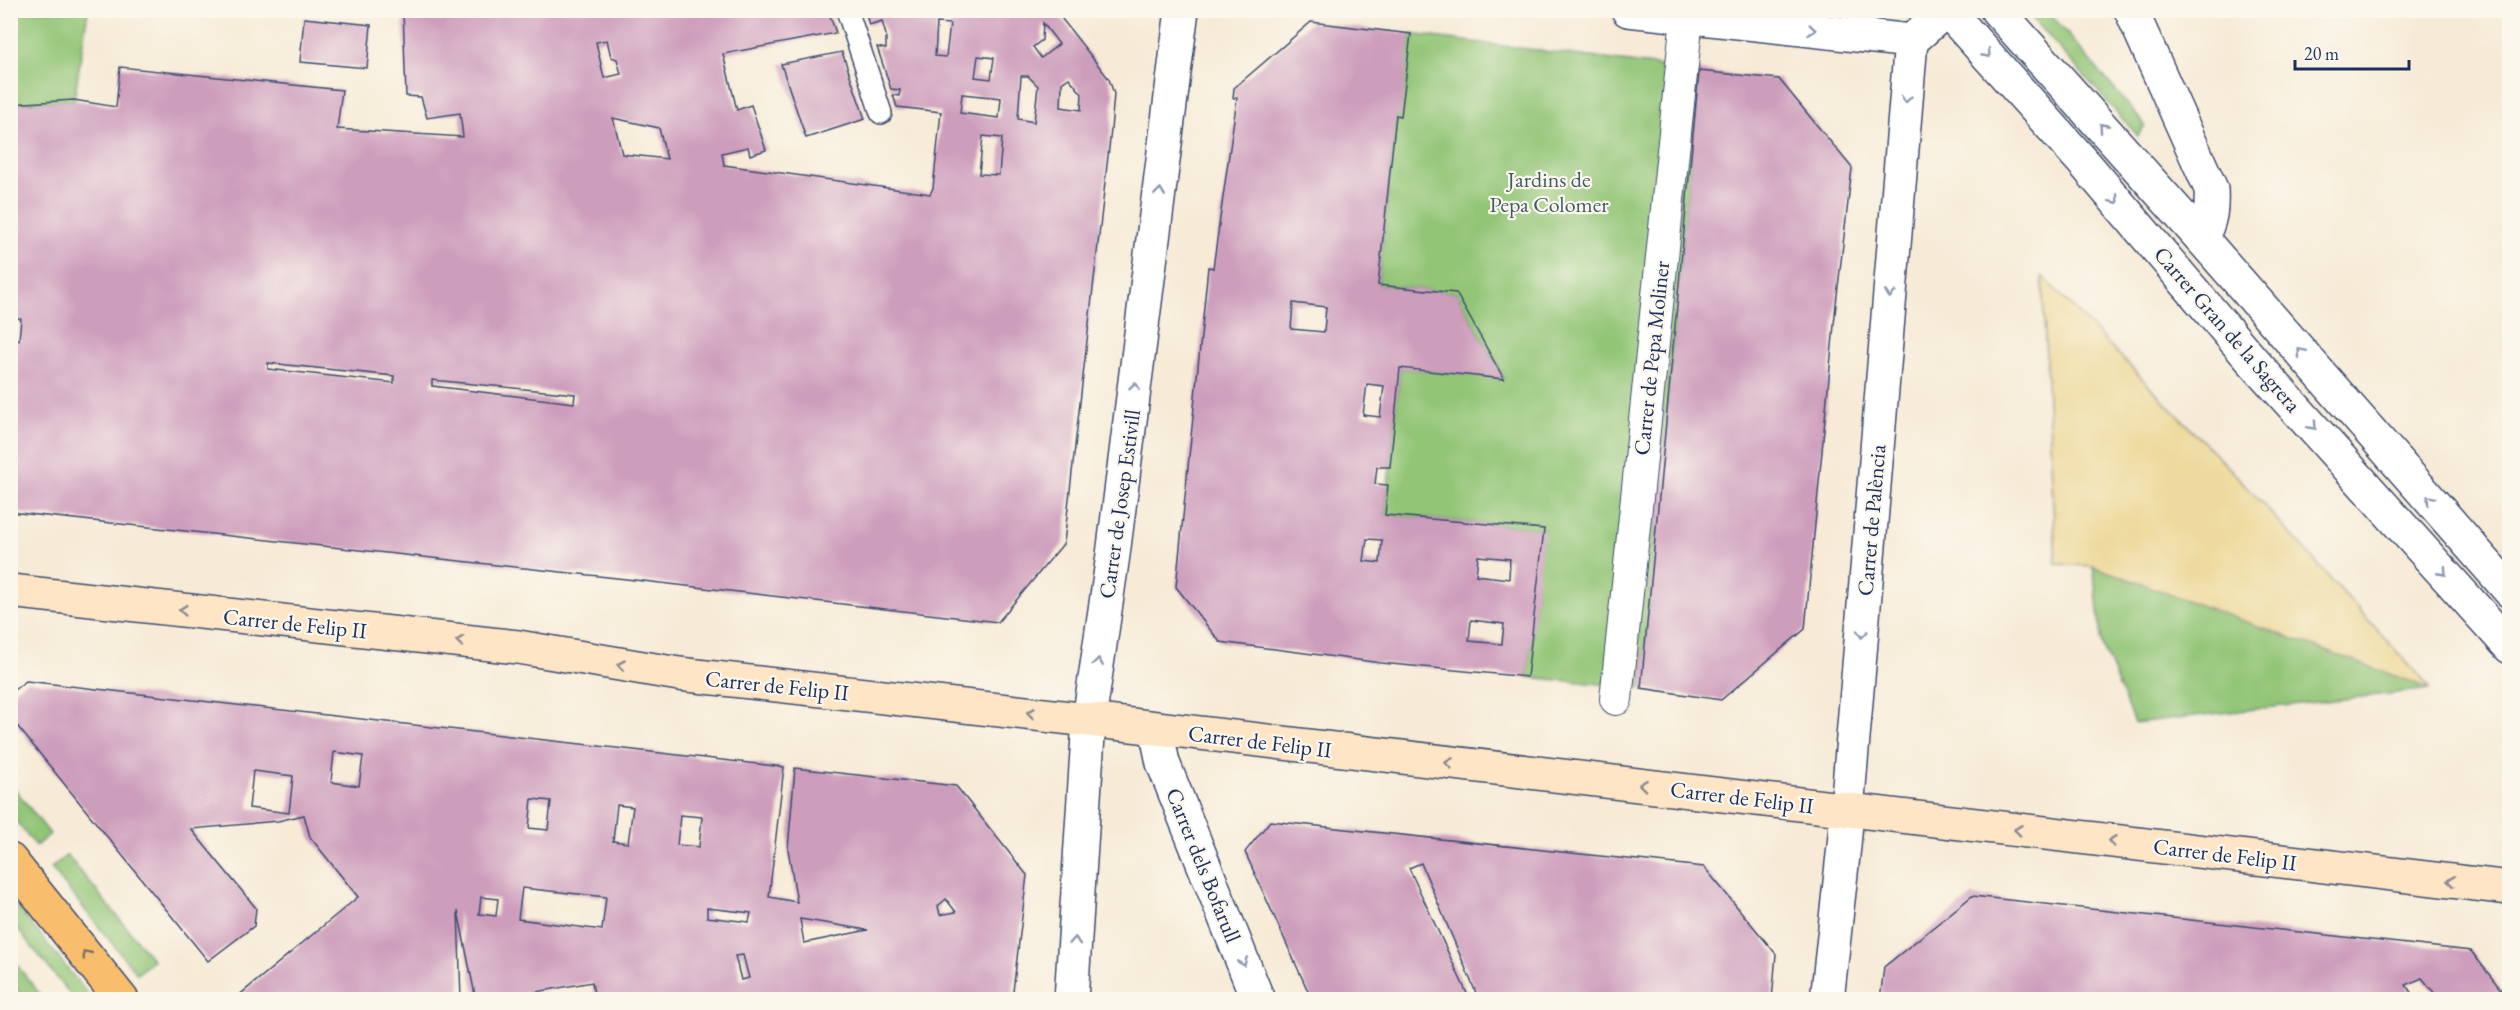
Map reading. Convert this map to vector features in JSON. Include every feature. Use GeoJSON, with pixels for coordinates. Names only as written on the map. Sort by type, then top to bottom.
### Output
{"type":"FeatureCollection","features":[{"type":"Feature","properties":{"kind":"main road","name":"Carrer de Felip II"},"geometry":{"type":"LineString","coordinates":[[10,591],[518,647],[679,674],[1089,720],[2510,888]]}},
{"type":"Feature","properties":{"kind":"main road"},"geometry":{"type":"LineString","coordinates":[[10,860],[122,999]]}},
{"type":"Feature","properties":{"kind":"street","name":"Carrer de Josep Estivill"},"geometry":{"type":"LineString","coordinates":[[1071,999],[1089,720],[1113,555],[1182,10]]}},
{"type":"Feature","properties":{"kind":"street"},"geometry":{"type":"LineString","coordinates":[[1629,10],[1911,41],[1947,10]]}},
{"type":"Feature","properties":{"kind":"street","name":"Carrer Gran de la Sagrera"},"geometry":{"type":"LineString","coordinates":[[1947,10],[2085,164],[2251,358],[2510,647]]}},
{"type":"Feature","properties":{"kind":"street","name":"Carrer Gran de la Sagrera"},"geometry":{"type":"LineString","coordinates":[[1997,10],[2201,238],[2510,591]]}},
{"type":"Feature","properties":{"kind":"street"},"geometry":{"type":"LineString","coordinates":[[2131,10],[2211,189],[2212,209],[2208,226],[2201,238]]}},
{"type":"Feature","properties":{"kind":"street","name":"Carrer de Pepa Moliner"},"geometry":{"type":"LineString","coordinates":[[1616,699],[1687,16]]}},
{"type":"Feature","properties":{"kind":"street","name":"Carrer de Palència"},"geometry":{"type":"LineString","coordinates":[[1827,999],[1847,809],[1911,41]]}},
{"type":"Feature","properties":{"kind":"street","name":"Carrer dels Bofarull"},"geometry":{"type":"LineString","coordinates":[[1156,729],[1163,763],[1258,999]]}},
{"type":"Feature","properties":{"kind":"lane"},"geometry":{"type":"LineString","coordinates":[[847,10],[882,113]]}},
{"type":"Feature","properties":{"kind":"green space"},"geometry":{"type":"Polygon","coordinates":[[[11,11],[88,11],[74,100],[11,104],[11,11]]]}},
{"type":"Feature","properties":{"kind":"green space"},"geometry":{"type":"Polygon","coordinates":[[[2026,11],[2048,11],[2145,125],[2138,136],[2026,11]]]}},
{"type":"Feature","properties":{"kind":"green space","name":"Jardins de Pepa Colomer"},"geometry":{"type":"Polygon","coordinates":[[[1411,34],[1699,71],[1641,688],[1527,677],[1543,529],[1385,515],[1400,368],[1504,378],[1456,293],[1378,285],[1396,115],[1411,34]]]}},
{"type":"Feature","properties":{"kind":"green space"},"geometry":{"type":"Polygon","coordinates":[[[2093,566],[2431,689],[2134,723],[2102,645],[2093,566]]]}},
{"type":"Feature","properties":{"kind":"green space"},"geometry":{"type":"Polygon","coordinates":[[[11,784],[50,834],[36,846],[11,815],[11,784]]]}},
{"type":"Feature","properties":{"kind":"green space"},"geometry":{"type":"Polygon","coordinates":[[[67,855],[153,960],[137,974],[51,868],[67,855]]]}},
{"type":"Feature","properties":{"kind":"green space"},"geometry":{"type":"Polygon","coordinates":[[[10,899],[92,999],[74,999],[11,921],[10,899]]]}},
{"type":"Feature","properties":{"kind":"green space"},"geometry":{"type":"Polygon","coordinates":[[[10,958],[44,999],[25,999],[11,982],[10,958]]]}},
{"type":"Feature","properties":{"kind":"sand"},"geometry":{"type":"Polygon","coordinates":[[[2042,276],[2240,479],[2431,689],[2093,566],[2056,564],[2042,276]]]}},
{"type":"Feature","properties":{"kind":"building"},"geometry":{"type":"Polygon","coordinates":[[[403,10],[828,10],[836,33],[723,54],[737,110],[751,105],[766,150],[750,155],[748,147],[722,153],[724,165],[930,194],[933,188],[941,112],[897,107],[893,95],[899,96],[900,90],[891,89],[877,47],[886,49],[886,35],[882,21],[869,25],[865,10],[1055,10],[1109,79],[1114,94],[1064,543],[998,622],[10,512],[10,339],[19,340],[21,319],[10,316],[10,104],[74,100],[116,107],[120,67],[342,90],[337,129],[463,137],[460,113],[427,118],[421,97],[406,96],[403,10]],[[937,23],[935,56],[946,57],[950,24],[937,23]],[[1043,23],[1042,40],[1033,47],[1041,58],[1059,44],[1043,23]],[[607,40],[596,42],[604,78],[621,74],[617,59],[611,57],[607,40]],[[978,56],[975,77],[991,79],[994,58],[978,56]],[[1021,76],[1018,119],[1034,122],[1038,86],[1028,76],[1021,76]],[[1069,78],[1062,83],[1061,107],[1081,110],[1082,94],[1069,78]],[[962,94],[960,113],[999,118],[1001,98],[962,94]],[[613,118],[622,154],[667,159],[659,128],[613,118]],[[983,136],[979,174],[999,175],[1002,138],[983,136]],[[268,363],[268,369],[394,383],[394,376],[268,363]],[[432,380],[432,386],[574,403],[575,394],[432,380]]]}},
{"type":"Feature","properties":{"kind":"building"},"geometry":{"type":"Polygon","coordinates":[[[304,18],[371,25],[367,68],[300,62],[304,18]]]}},
{"type":"Feature","properties":{"kind":"building"},"geometry":{"type":"Polygon","coordinates":[[[1311,22],[1411,34],[1401,116],[1396,115],[1378,285],[1456,293],[1504,379],[1400,368],[1390,467],[1377,467],[1375,484],[1388,485],[1385,515],[1544,529],[1527,677],[1381,663],[1220,642],[1176,587],[1208,267],[1213,268],[1237,98],[1233,98],[1234,88],[1311,22]],[[1293,303],[1291,329],[1324,332],[1326,307],[1293,303]],[[1367,384],[1363,415],[1380,417],[1384,386],[1367,384]],[[1367,539],[1364,561],[1380,563],[1382,540],[1367,539]],[[1478,556],[1476,575],[1509,579],[1510,559],[1478,556]],[[1471,620],[1469,641],[1502,644],[1504,624],[1471,620]]]}},
{"type":"Feature","properties":{"kind":"building"},"geometry":{"type":"Polygon","coordinates":[[[842,52],[865,119],[806,138],[781,64],[842,52]]]}},
{"type":"Feature","properties":{"kind":"building"},"geometry":{"type":"Polygon","coordinates":[[[1699,71],[1779,79],[1852,168],[1836,304],[1805,629],[1721,700],[1641,688],[1699,71]]]}},
{"type":"Feature","properties":{"kind":"building"},"geometry":{"type":"Polygon","coordinates":[[[26,681],[784,767],[769,897],[797,902],[788,849],[795,768],[956,786],[1027,875],[1012,1000],[595,1000],[592,982],[491,1000],[476,1000],[458,911],[461,1000],[239,1000],[237,997],[358,897],[310,837],[304,815],[278,821],[191,829],[256,908],[254,926],[208,961],[10,717],[10,693],[26,681]],[[334,752],[331,782],[359,786],[363,756],[334,752]],[[253,771],[249,808],[289,813],[293,776],[253,771]],[[532,799],[529,828],[548,830],[551,801],[532,799]],[[617,805],[613,841],[628,843],[633,807],[617,805]],[[680,815],[677,845],[699,847],[702,817],[680,815]],[[522,888],[518,919],[602,930],[606,897],[522,888]],[[481,897],[479,914],[496,916],[498,899],[481,897]],[[946,899],[938,906],[940,915],[956,912],[946,899]],[[707,908],[707,917],[749,922],[751,913],[707,908]],[[800,919],[804,943],[868,930],[800,919]],[[743,955],[735,956],[741,980],[749,978],[743,955]]]}},
{"type":"Feature","properties":{"kind":"building"},"geometry":{"type":"Polygon","coordinates":[[[1270,821],[1704,867],[1776,954],[1772,1000],[1479,1000],[1421,863],[1409,868],[1470,1000],[1312,1000],[1245,852],[1270,821]]]}},
{"type":"Feature","properties":{"kind":"building"},"geometry":{"type":"Polygon","coordinates":[[[1972,896],[2471,951],[2509,1000],[2440,1000],[2422,978],[2406,985],[2416,1000],[1880,1000],[1884,967],[1972,896]]]}}]}
